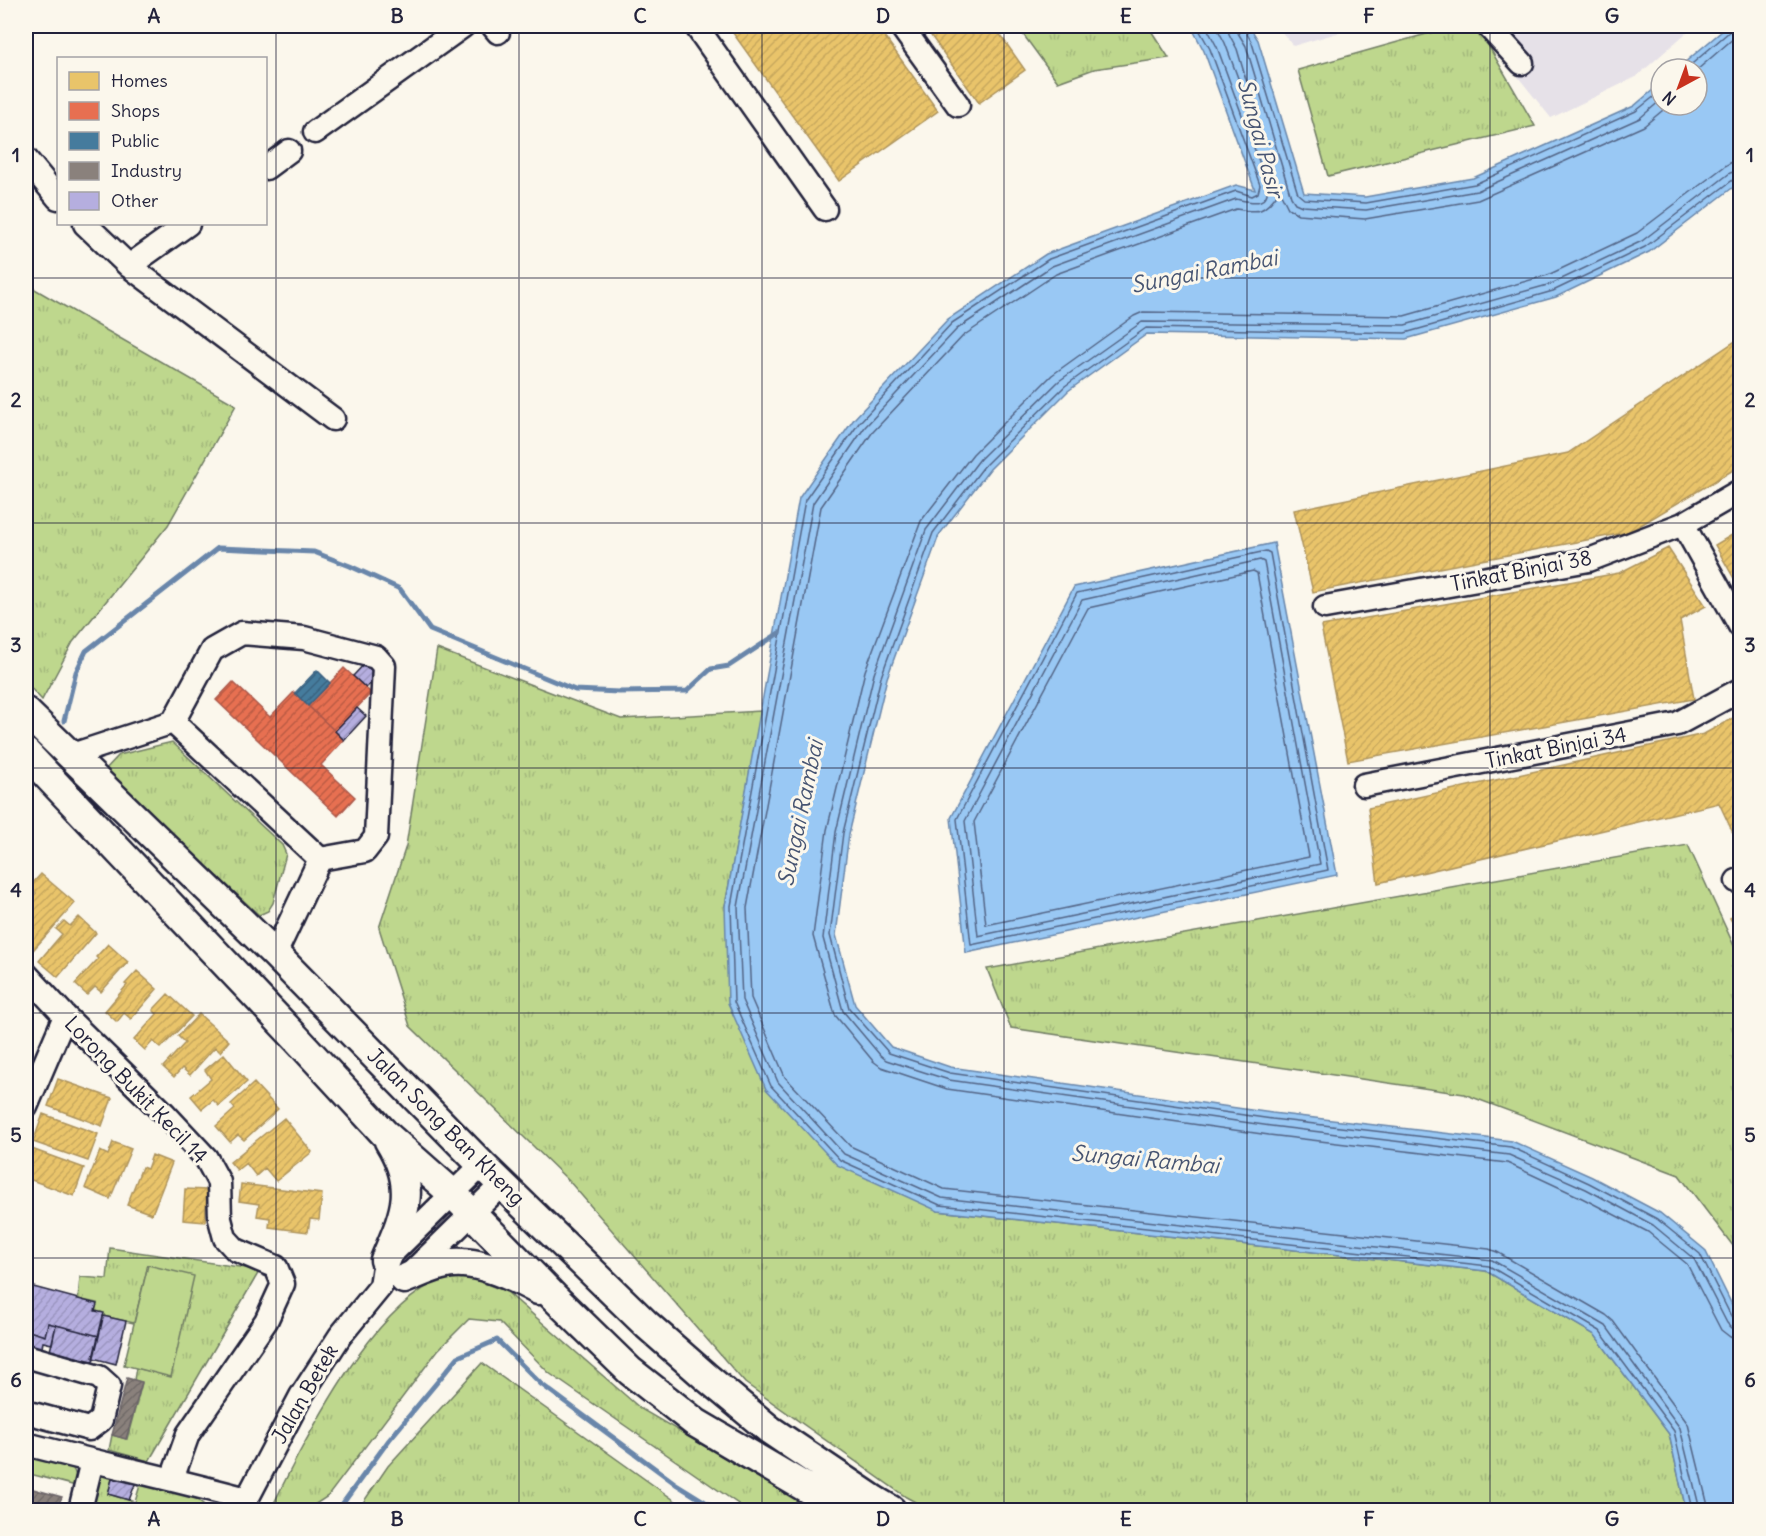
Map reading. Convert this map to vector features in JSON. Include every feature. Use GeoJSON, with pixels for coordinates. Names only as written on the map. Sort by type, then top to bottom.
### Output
{"type":"FeatureCollection","features":[{"type":"Feature","properties":{"kind":"main road","name":"Jalan Song Ban Kheng"},"geometry":{"type":"LineString","coordinates":[[26,712],[275,954],[482,1165],[647,1325],[770,1430],[891,1510]]}},
{"type":"Feature","properties":{"kind":"main road","name":"Jalan Song Ban Kheng"},"geometry":{"type":"LineString","coordinates":[[26,753],[384,1133],[453,1194],[630,1371],[696,1422],[844,1510]]}},
{"type":"Feature","properties":{"kind":"main road"},"geometry":{"type":"LineString","coordinates":[[384,1133],[399,1158],[407,1191],[390,1275],[463,1263],[489,1269],[519,1280],[554,1297]]}},
{"type":"Feature","properties":{"kind":"street"},"geometry":{"type":"LineString","coordinates":[[315,132],[463,26]]}},
{"type":"Feature","properties":{"kind":"street"},"geometry":{"type":"LineString","coordinates":[[696,26],[825,209]]}},
{"type":"Feature","properties":{"kind":"street"},"geometry":{"type":"LineString","coordinates":[[901,26],[958,105]]}},
{"type":"Feature","properties":{"kind":"street"},"geometry":{"type":"LineString","coordinates":[[1488,26],[1522,63]]}},
{"type":"Feature","properties":{"kind":"street"},"geometry":{"type":"LineString","coordinates":[[267,167],[289,151]]}},
{"type":"Feature","properties":{"kind":"street"},"geometry":{"type":"LineString","coordinates":[[26,159],[57,197]]}},
{"type":"Feature","properties":{"kind":"street"},"geometry":{"type":"LineString","coordinates":[[87,225],[129,266],[333,419]]}},
{"type":"Feature","properties":{"kind":"street"},"geometry":{"type":"LineString","coordinates":[[129,266],[187,225]]}},
{"type":"Feature","properties":{"kind":"street","name":"Tinkat Binjai 38"},"geometry":{"type":"LineString","coordinates":[[1325,607],[1589,560],[1683,524],[1740,491]]}},
{"type":"Feature","properties":{"kind":"street"},"geometry":{"type":"LineString","coordinates":[[1683,524],[1740,626]]}},
{"type":"Feature","properties":{"kind":"street"},"geometry":{"type":"LineString","coordinates":[[69,756],[173,722],[212,650],[242,633],[304,638],[376,657],[384,666],[376,837],[365,851],[320,858]]}},
{"type":"Feature","properties":{"kind":"street","name":"Tinkat Binjai 34"},"geometry":{"type":"LineString","coordinates":[[1364,785],[1677,724],[1740,690]]}},
{"type":"Feature","properties":{"kind":"street"},"geometry":{"type":"LineString","coordinates":[[173,722],[320,858]]}},
{"type":"Feature","properties":{"kind":"street"},"geometry":{"type":"LineString","coordinates":[[275,954],[320,858]]}},
{"type":"Feature","properties":{"kind":"street","name":"Lorong Bukit Kecil 14"},"geometry":{"type":"LineString","coordinates":[[26,974],[206,1158],[219,1182],[220,1219],[225,1238],[236,1250],[276,1267],[283,1284],[266,1321],[188,1434],[172,1479]]}},
{"type":"Feature","properties":{"kind":"street"},"geometry":{"type":"LineString","coordinates":[[26,1107],[65,1016]]}},
{"type":"Feature","properties":{"kind":"street","name":"Jalan Betek"},"geometry":{"type":"LineString","coordinates":[[245,1504],[301,1396],[340,1336],[453,1194],[482,1165]]}},
{"type":"Feature","properties":{"kind":"street","name":"Jalan Betek"},"geometry":{"type":"LineString","coordinates":[[390,1275],[473,1214],[502,1184]]}},
{"type":"Feature","properties":{"kind":"street"},"geometry":{"type":"LineString","coordinates":[[26,1356],[99,1377],[109,1386],[101,1420],[89,1429],[26,1412]]}},
{"type":"Feature","properties":{"kind":"street"},"geometry":{"type":"LineString","coordinates":[[26,1444],[172,1479],[245,1504]]}},
{"type":"Feature","properties":{"kind":"street"},"geometry":{"type":"LineString","coordinates":[[80,1510],[92,1461]]}},
{"type":"Feature","properties":{"kind":"shaded area"},"geometry":{"type":"Polygon","coordinates":[[[1277,26],[1361,26],[1293,46],[1277,26]]]}},
{"type":"Feature","properties":{"kind":"shaded area"},"geometry":{"type":"Polygon","coordinates":[[[1477,26],[1694,26],[1659,57],[1649,57],[1649,66],[1636,77],[1551,118],[1477,26]]]}},
{"type":"Feature","properties":{"kind":"green space"},"geometry":{"type":"Polygon","coordinates":[[[1017,26],[1148,26],[1169,58],[1094,69],[1058,82],[1017,26]]]}},
{"type":"Feature","properties":{"kind":"green space"},"geometry":{"type":"Polygon","coordinates":[[[1455,26],[1477,26],[1535,126],[1328,176],[1298,70],[1455,26]]]}},
{"type":"Feature","properties":{"kind":"green space"},"geometry":{"type":"Polygon","coordinates":[[[26,284],[236,405],[168,525],[73,642],[42,700],[26,683],[26,284]]]}},
{"type":"Feature","properties":{"kind":"green space"},"geometry":{"type":"Polygon","coordinates":[[[437,649],[621,719],[761,711],[725,906],[938,1211],[1486,1271],[1595,1335],[1669,1434],[1686,1510],[930,1510],[906,1497],[745,1383],[569,1181],[410,1026],[379,928],[406,846],[437,649]]]}},
{"type":"Feature","properties":{"kind":"green space"},"geometry":{"type":"Polygon","coordinates":[[[172,742],[282,845],[286,854],[273,903],[268,911],[259,915],[104,771],[119,755],[172,742]]]}},
{"type":"Feature","properties":{"kind":"green space"},"geometry":{"type":"Polygon","coordinates":[[[1688,845],[1740,959],[1740,1255],[1679,1175],[1464,1094],[1011,1028],[987,969],[1688,845]]]}},
{"type":"Feature","properties":{"kind":"green space"},"geometry":{"type":"Polygon","coordinates":[[[110,1248],[260,1270],[149,1461],[109,1450],[112,1435],[127,1439],[142,1383],[134,1380],[136,1368],[171,1376],[148,1265],[134,1323],[103,1316],[103,1313],[95,1311],[97,1303],[78,1299],[80,1277],[107,1279],[110,1248]]]}},
{"type":"Feature","properties":{"kind":"green space"},"geometry":{"type":"Polygon","coordinates":[[[148,1265],[194,1276],[171,1377],[124,1365],[148,1265]]]}},
{"type":"Feature","properties":{"kind":"green space"},"geometry":{"type":"Polygon","coordinates":[[[469,1277],[507,1292],[641,1409],[815,1510],[747,1510],[549,1373],[499,1322],[469,1319],[438,1350],[328,1496],[310,1510],[271,1510],[324,1409],[340,1382],[377,1331],[419,1291],[445,1278],[469,1277]]]}},
{"type":"Feature","properties":{"kind":"green space"},"geometry":{"type":"Polygon","coordinates":[[[482,1363],[688,1510],[358,1510],[388,1466],[482,1363]]]}},
{"type":"Feature","properties":{"kind":"green space"},"geometry":{"type":"Polygon","coordinates":[[[26,1454],[72,1466],[77,1478],[76,1486],[26,1473],[26,1454]]]}},
{"type":"Feature","properties":{"kind":"green space"},"geometry":{"type":"Polygon","coordinates":[[[103,1474],[113,1475],[108,1494],[135,1502],[141,1482],[194,1497],[209,1510],[90,1510],[89,1489],[103,1474]]]}},
{"type":"Feature","properties":{"kind":"water"},"geometry":{"type":"Polygon","coordinates":[[[1191,26],[1249,26],[1258,40],[1304,193],[1365,197],[1473,178],[1634,106],[1649,93],[1649,117],[1709,117],[1709,57],[1691,57],[1728,26],[1740,26],[1740,182],[1649,252],[1556,297],[1406,339],[1147,334],[1068,391],[990,469],[939,535],[887,678],[849,834],[836,935],[855,1005],[891,1047],[950,1067],[1272,1113],[1512,1141],[1592,1177],[1660,1213],[1705,1250],[1740,1321],[1740,1510],[1686,1510],[1669,1434],[1595,1335],[1486,1271],[938,1211],[837,1165],[766,1089],[728,1003],[725,906],[799,498],[854,419],[948,319],[1046,254],[1236,185],[1255,190],[1204,51],[1191,26]]]}},
{"type":"Feature","properties":{"kind":"water"},"geometry":{"type":"Polygon","coordinates":[[[1274,543],[1337,875],[966,953],[951,818],[1074,587],[1274,543]]]}},
{"type":"Feature","properties":{"kind":"building: Homes"},"geometry":{"type":"Polygon","coordinates":[[[728,26],[877,26],[938,111],[839,181],[728,26]]]}},
{"type":"Feature","properties":{"kind":"building: Homes"},"geometry":{"type":"Polygon","coordinates":[[[924,26],[994,26],[1025,70],[979,103],[924,26]]]}},
{"type":"Feature","properties":{"kind":"building: Homes"},"geometry":{"type":"Polygon","coordinates":[[[1740,338],[1740,466],[1629,532],[1313,592],[1294,510],[1568,453],[1740,338]]]}},
{"type":"Feature","properties":{"kind":"building: Homes"},"geometry":{"type":"Polygon","coordinates":[[[1740,530],[1740,589],[1715,545],[1740,530]]]}},
{"type":"Feature","properties":{"kind":"building: Homes"},"geometry":{"type":"Polygon","coordinates":[[[1668,548],[1706,606],[1680,620],[1694,699],[1348,761],[1321,626],[1619,573],[1668,548]]]}},
{"type":"Feature","properties":{"kind":"building: Homes"},"geometry":{"type":"Polygon","coordinates":[[[1740,714],[1740,848],[1719,803],[1378,883],[1368,808],[1704,734],[1740,714]]]}},
{"type":"Feature","properties":{"kind":"building: Homes"},"geometry":{"type":"Polygon","coordinates":[[[41,874],[75,903],[26,958],[26,914],[29,910],[26,904],[36,893],[29,887],[41,874]]]}},
{"type":"Feature","properties":{"kind":"building: Homes"},"geometry":{"type":"Polygon","coordinates":[[[1740,912],[1740,936],[1730,918],[1740,912]]]}},
{"type":"Feature","properties":{"kind":"building: Homes"},"geometry":{"type":"Polygon","coordinates":[[[79,917],[96,933],[58,977],[39,961],[62,934],[56,929],[64,921],[70,926],[79,917]]]}},
{"type":"Feature","properties":{"kind":"building: Homes"},"geometry":{"type":"Polygon","coordinates":[[[108,944],[128,962],[101,992],[95,987],[87,995],[75,984],[98,959],[96,957],[108,944]]]}},
{"type":"Feature","properties":{"kind":"building: Homes"},"geometry":{"type":"Polygon","coordinates":[[[137,971],[157,989],[131,1019],[124,1013],[117,1022],[105,1011],[137,971]]]}},
{"type":"Feature","properties":{"kind":"building: Homes"},"geometry":{"type":"Polygon","coordinates":[[[168,994],[192,1016],[161,1048],[153,1041],[145,1050],[134,1040],[157,1014],[153,1010],[168,994]]]}},
{"type":"Feature","properties":{"kind":"building: Homes"},"geometry":{"type":"Polygon","coordinates":[[[199,1014],[229,1041],[220,1052],[215,1047],[190,1075],[182,1068],[174,1077],[163,1067],[185,1043],[178,1036],[199,1014]]]}},
{"type":"Feature","properties":{"kind":"building: Homes"},"geometry":{"type":"Polygon","coordinates":[[[224,1054],[247,1082],[219,1106],[213,1100],[202,1109],[191,1096],[211,1079],[205,1070],[224,1054]]]}},
{"type":"Feature","properties":{"kind":"building: Homes"},"geometry":{"type":"Polygon","coordinates":[[[58,1079],[112,1098],[102,1126],[48,1106],[58,1079]]]}},
{"type":"Feature","properties":{"kind":"building: Homes"},"geometry":{"type":"Polygon","coordinates":[[[254,1083],[278,1109],[244,1140],[238,1135],[230,1142],[216,1126],[235,1109],[231,1104],[254,1083]]]}},
{"type":"Feature","properties":{"kind":"building: Homes"},"geometry":{"type":"Polygon","coordinates":[[[43,1114],[98,1134],[88,1161],[33,1142],[43,1114]]]}},
{"type":"Feature","properties":{"kind":"building: Homes"},"geometry":{"type":"Polygon","coordinates":[[[284,1118],[312,1152],[276,1181],[265,1168],[256,1176],[246,1163],[237,1170],[230,1162],[284,1118]]]}},
{"type":"Feature","properties":{"kind":"building: Homes"},"geometry":{"type":"Polygon","coordinates":[[[113,1142],[131,1149],[110,1199],[85,1188],[100,1151],[108,1155],[113,1142]]]}},
{"type":"Feature","properties":{"kind":"building: Homes"},"geometry":{"type":"Polygon","coordinates":[[[29,1148],[84,1168],[74,1196],[26,1178],[26,1158],[29,1148]]]}},
{"type":"Feature","properties":{"kind":"building: Homes"},"geometry":{"type":"Polygon","coordinates":[[[152,1155],[172,1163],[152,1214],[127,1205],[142,1167],[147,1169],[152,1155]]]}},
{"type":"Feature","properties":{"kind":"building: Homes"},"geometry":{"type":"Polygon","coordinates":[[[241,1184],[322,1194],[319,1220],[310,1219],[308,1232],[269,1227],[270,1218],[257,1216],[259,1204],[239,1201],[241,1184]]]}},
{"type":"Feature","properties":{"kind":"building: Homes"},"geometry":{"type":"Polygon","coordinates":[[[185,1189],[207,1190],[205,1222],[183,1220],[185,1189]]]}},
{"type":"Feature","properties":{"kind":"building: Shops"},"geometry":{"type":"Polygon","coordinates":[[[344,668],[371,693],[335,731],[308,706],[344,668]]]}},
{"type":"Feature","properties":{"kind":"building: Shops"},"geometry":{"type":"Polygon","coordinates":[[[233,682],[270,717],[294,692],[344,740],[321,765],[355,797],[338,816],[216,700],[233,682]]]}},
{"type":"Feature","properties":{"kind":"building: Public"},"geometry":{"type":"Polygon","coordinates":[[[317,670],[330,683],[308,706],[295,693],[317,670]]]}},
{"type":"Feature","properties":{"kind":"building: Industry"},"geometry":{"type":"Polygon","coordinates":[[[127,1378],[142,1382],[126,1439],[112,1435],[127,1378]]]}},
{"type":"Feature","properties":{"kind":"building: Industry"},"geometry":{"type":"Polygon","coordinates":[[[26,1487],[62,1497],[56,1510],[26,1503],[26,1487]]]}},
{"type":"Feature","properties":{"kind":"building: Other"},"geometry":{"type":"Polygon","coordinates":[[[368,660],[381,673],[366,688],[353,676],[368,660]]]}},
{"type":"Feature","properties":{"kind":"building: Other"},"geometry":{"type":"Polygon","coordinates":[[[357,708],[366,716],[344,740],[335,731],[357,708]]]}},
{"type":"Feature","properties":{"kind":"building: Other"},"geometry":{"type":"Polygon","coordinates":[[[26,1285],[97,1304],[95,1311],[104,1313],[99,1336],[48,1323],[45,1336],[26,1330],[26,1285]]]}},
{"type":"Feature","properties":{"kind":"building: Other"},"geometry":{"type":"Polygon","coordinates":[[[103,1316],[126,1321],[116,1364],[93,1358],[103,1316]]]}},
{"type":"Feature","properties":{"kind":"building: Other"},"geometry":{"type":"Polygon","coordinates":[[[48,1323],[56,1325],[52,1344],[43,1342],[41,1353],[26,1349],[26,1330],[45,1336],[48,1323]]]}},
{"type":"Feature","properties":{"kind":"building: Other"},"geometry":{"type":"Polygon","coordinates":[[[56,1325],[99,1336],[93,1361],[50,1351],[56,1325]]]}},
{"type":"Feature","properties":{"kind":"building: Other"},"geometry":{"type":"Polygon","coordinates":[[[113,1475],[136,1482],[129,1500],[108,1494],[113,1475]]]}},
{"type":"Feature","properties":{"kind":"waterway"},"geometry":{"type":"LineString","coordinates":[[64,721],[76,672],[86,651],[218,548],[314,552],[350,566],[400,589],[430,630],[575,690],[687,691],[711,669],[729,666],[779,633]]}},
{"type":"Feature","properties":{"kind":"waterway"},"geometry":{"type":"LineString","coordinates":[[26,817],[30,805]]}},
{"type":"Feature","properties":{"kind":"waterway"},"geometry":{"type":"LineString","coordinates":[[338,1510],[389,1440],[458,1357],[497,1340],[541,1384],[676,1484],[718,1510]]}},
{"type":"Feature","properties":{"kind":"water label","name":"Sungai Pasir"},"geometry":{"type":"Point","coordinates":[1261,138]}},
{"type":"Feature","properties":{"kind":"water label","name":"Sungai Rambai"},"geometry":{"type":"Point","coordinates":[1204,271]}},
{"type":"Feature","properties":{"kind":"water label","name":"Sungai Rambai"},"geometry":{"type":"Point","coordinates":[800,813]}},
{"type":"Feature","properties":{"kind":"water label","name":"Sungai Rambai"},"geometry":{"type":"Point","coordinates":[1145,1159]}}]}
